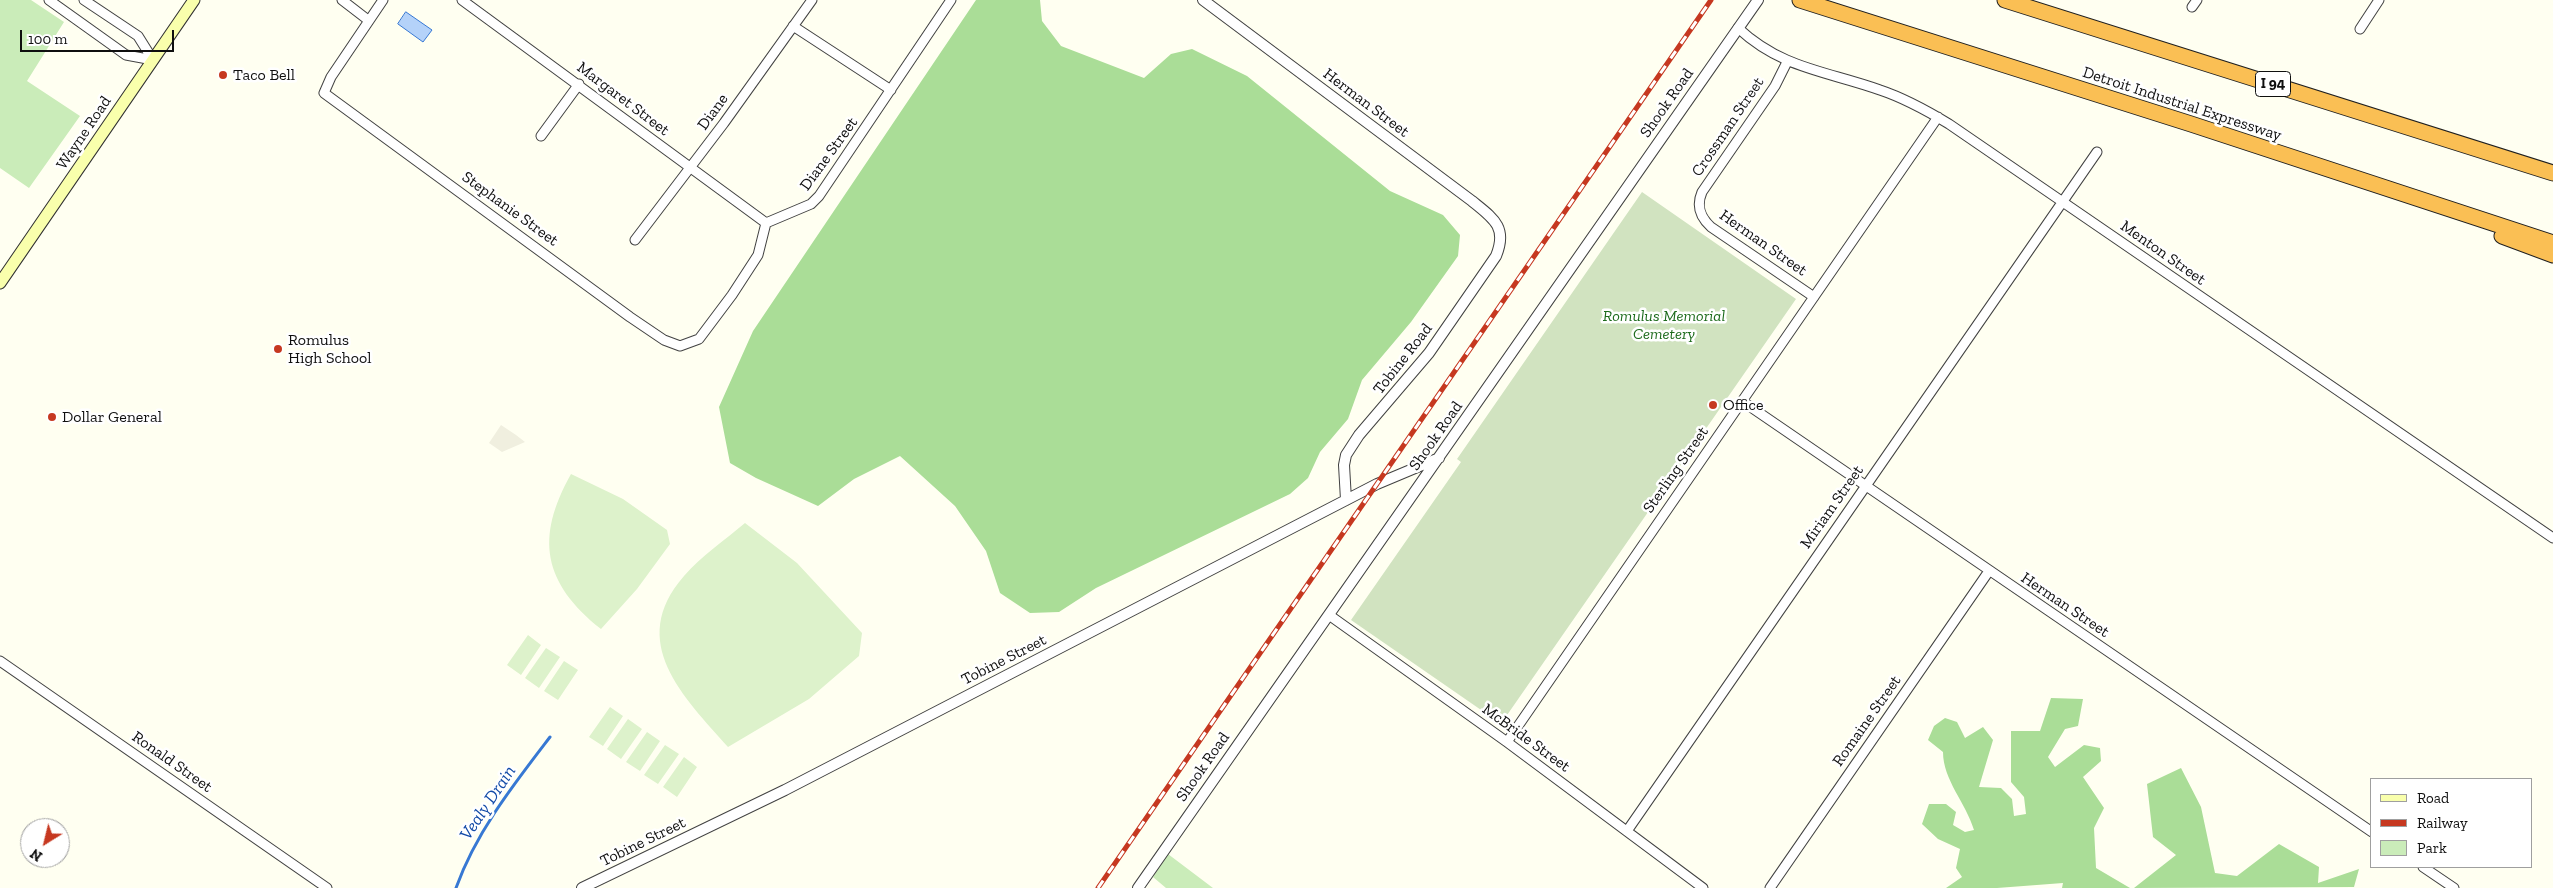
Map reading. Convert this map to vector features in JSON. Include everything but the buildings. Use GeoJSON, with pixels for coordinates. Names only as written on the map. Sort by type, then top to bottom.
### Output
{"type":"FeatureCollection","features":[{"type":"Feature","properties":{"kind":"highway","name":"Detroit Industrial Expressway"},"geometry":{"type":"LineString","coordinates":[[1800,0],[2191,124],[2553,242]]}},
{"type":"Feature","properties":{"kind":"highway","name":"I 94"},"geometry":{"type":"LineString","coordinates":[[2005,0],[2553,173]]}},
{"type":"Feature","properties":{"kind":"highway"},"geometry":{"type":"LineString","coordinates":[[2261,148],[2553,255]]}},
{"type":"Feature","properties":{"kind":"main road","name":"Wayne Road"},"geometry":{"type":"LineString","coordinates":[[0,284],[194,0]]}},
{"type":"Feature","properties":{"kind":"street"},"geometry":{"type":"LineString","coordinates":[[49,0],[126,55],[153,60]]}},
{"type":"Feature","properties":{"kind":"street"},"geometry":{"type":"LineString","coordinates":[[84,0],[138,36],[153,60]]}},
{"type":"Feature","properties":{"kind":"street"},"geometry":{"type":"LineString","coordinates":[[342,0],[368,20],[378,4]]}},
{"type":"Feature","properties":{"kind":"street","name":"Margaret Street"},"geometry":{"type":"LineString","coordinates":[[462,0],[766,223]]}},
{"type":"Feature","properties":{"kind":"street","name":"Diane"},"geometry":{"type":"LineString","coordinates":[[634,240],[690,168],[812,0]]}},
{"type":"Feature","properties":{"kind":"street","name":"Diane Street"},"geometry":{"type":"LineString","coordinates":[[766,223],[811,204],[819,196],[951,0]]}},
{"type":"Feature","properties":{"kind":"street","name":"Herman Street"},"geometry":{"type":"LineString","coordinates":[[1203,0],[1472,201],[1494,219],[1501,238]]}},
{"type":"Feature","properties":{"kind":"street","name":"Shook Road"},"geometry":{"type":"LineString","coordinates":[[1138,888],[1758,0]]}},
{"type":"Feature","properties":{"kind":"street"},"geometry":{"type":"LineString","coordinates":[[2360,29],[2379,0]]}},
{"type":"Feature","properties":{"kind":"street","name":"Stephanie Street"},"geometry":{"type":"LineString","coordinates":[[368,20],[331,77],[324,93],[664,340],[680,346],[699,339],[732,295],[758,255],[766,223]]}},
{"type":"Feature","properties":{"kind":"street"},"geometry":{"type":"LineString","coordinates":[[793,26],[891,90]]}},
{"type":"Feature","properties":{"kind":"street","name":"Menton Street"},"geometry":{"type":"LineString","coordinates":[[1738,28],[1756,44],[1787,62],[1880,90],[1912,103],[1938,117],[2553,538]]}},
{"type":"Feature","properties":{"kind":"street","name":"Crossman Street"},"geometry":{"type":"LineString","coordinates":[[1699,210],[1699,199],[1702,192],[1775,86],[1787,62]]}},
{"type":"Feature","properties":{"kind":"street"},"geometry":{"type":"LineString","coordinates":[[541,136],[579,84]]}},
{"type":"Feature","properties":{"kind":"street","name":"Sterling Street"},"geometry":{"type":"LineString","coordinates":[[1507,742],[1938,117]]}},
{"type":"Feature","properties":{"kind":"street","name":"Miriam Street"},"geometry":{"type":"LineString","coordinates":[[1628,831],[2097,152]]}},
{"type":"Feature","properties":{"kind":"street","name":"Herman Street"},"geometry":{"type":"LineString","coordinates":[[1699,210],[1711,227],[1814,297]]}},
{"type":"Feature","properties":{"kind":"street","name":"Tobine Road"},"geometry":{"type":"LineString","coordinates":[[1346,500],[1344,465],[1346,455],[1359,435],[1429,353],[1496,256],[1501,238]]}},
{"type":"Feature","properties":{"kind":"street","name":"Herman Street"},"geometry":{"type":"LineString","coordinates":[[1742,401],[2370,831]]}},
{"type":"Feature","properties":{"kind":"street","name":"Tobine Street"},"geometry":{"type":"LineString","coordinates":[[582,888],[785,790],[1377,484],[1439,458]]}},
{"type":"Feature","properties":{"kind":"street","name":"Romaine Street"},"geometry":{"type":"LineString","coordinates":[[1770,888],[1988,571]]}},
{"type":"Feature","properties":{"kind":"street","name":"McBride Street"},"geometry":{"type":"LineString","coordinates":[[1329,615],[1507,742],[1703,888]]}},
{"type":"Feature","properties":{"kind":"street","name":"Ronald Street"},"geometry":{"type":"LineString","coordinates":[[0,661],[327,888]]}},
{"type":"Feature","properties":{"kind":"street"},"geometry":{"type":"LineString","coordinates":[[2424,868],[2454,888]]}},
{"type":"Feature","properties":{"kind":"green space"},"geometry":{"type":"Polygon","coordinates":[[[0,0],[31,0],[64,22],[27,81],[80,116],[29,188],[0,168],[0,0]]]}},
{"type":"Feature","properties":{"kind":"green space"},"geometry":{"type":"Polygon","coordinates":[[[976,0],[1040,0],[1042,21],[1061,46],[1144,78],[1171,54],[1192,49],[1247,76],[1390,191],[1443,215],[1460,235],[1458,256],[1411,322],[1362,380],[1348,419],[1320,452],[1308,478],[1290,494],[1096,588],[1059,612],[1030,613],[1000,593],[986,551],[955,506],[900,456],[854,479],[818,506],[756,478],[730,463],[719,407],[753,331],[976,0]]]}},
{"type":"Feature","properties":{"kind":"green space","name":"Romulus Memorial Cemetery"},"geometry":{"type":"Polygon","coordinates":[[[1642,192],[1796,299],[1505,718],[1497,721],[1351,620],[1461,462],[1457,459],[1642,192]]]}},
{"type":"Feature","properties":{"kind":"green space"},"geometry":{"type":"Polygon","coordinates":[[[571,474],[623,499],[667,530],[670,544],[637,589],[601,629],[582,612],[567,594],[557,577],[551,558],[549,539],[552,519],[571,474]]]}},
{"type":"Feature","properties":{"kind":"green space"},"geometry":{"type":"Polygon","coordinates":[[[745,523],[797,563],[862,633],[859,656],[809,699],[728,747],[679,688],[668,668],[661,646],[660,624],[667,600],[684,576],[705,555],[745,523]]]}},
{"type":"Feature","properties":{"kind":"green space"},"geometry":{"type":"Polygon","coordinates":[[[528,635],[541,645],[521,675],[507,665],[528,635]]]}},
{"type":"Feature","properties":{"kind":"green space"},"geometry":{"type":"Polygon","coordinates":[[[546,648],[560,657],[539,688],[525,678],[546,648]]]}},
{"type":"Feature","properties":{"kind":"green space"},"geometry":{"type":"Polygon","coordinates":[[[564,661],[578,670],[558,700],[544,691],[564,661]]]}},
{"type":"Feature","properties":{"kind":"green space"},"geometry":{"type":"Polygon","coordinates":[[[2051,698],[2083,699],[2078,726],[2065,729],[2048,757],[2055,767],[2084,745],[2100,748],[2101,761],[2083,777],[2104,808],[2094,828],[2096,868],[2130,888],[2062,888],[2063,883],[1997,888],[1946,888],[1962,877],[1956,868],[1960,849],[1938,839],[1922,824],[1929,804],[1946,804],[1956,812],[1953,825],[1965,832],[1974,830],[1947,772],[1943,752],[1928,740],[1934,726],[1945,718],[1957,722],[1965,738],[1983,727],[1993,740],[1979,787],[2001,788],[2012,799],[2014,816],[2026,814],[2024,797],[2011,782],[2011,731],[2040,731],[2051,698]]]}},
{"type":"Feature","properties":{"kind":"green space"},"geometry":{"type":"Polygon","coordinates":[[[610,707],[623,716],[603,746],[589,737],[610,707]]]}},
{"type":"Feature","properties":{"kind":"green space"},"geometry":{"type":"Polygon","coordinates":[[[628,719],[642,729],[621,759],[607,749],[628,719]]]}},
{"type":"Feature","properties":{"kind":"green space"},"geometry":{"type":"Polygon","coordinates":[[[647,732],[660,741],[640,771],[626,762],[647,732]]]}},
{"type":"Feature","properties":{"kind":"green space"},"geometry":{"type":"Polygon","coordinates":[[[665,745],[679,754],[658,784],[644,775],[665,745]]]}},
{"type":"Feature","properties":{"kind":"green space"},"geometry":{"type":"Polygon","coordinates":[[[684,757],[697,767],[677,797],[663,787],[684,757]]]}},
{"type":"Feature","properties":{"kind":"green space"},"geometry":{"type":"Polygon","coordinates":[[[2181,768],[2201,807],[2215,873],[2237,876],[2279,844],[2319,867],[2318,883],[2359,869],[2354,887],[2134,888],[2176,855],[2153,837],[2147,784],[2181,768]]]}},
{"type":"Feature","properties":{"kind":"green space"},"geometry":{"type":"Polygon","coordinates":[[[1168,854],[1213,888],[1166,888],[1153,877],[1168,854]]]}},
{"type":"Feature","properties":{"kind":"shaded area"},"geometry":{"type":"Polygon","coordinates":[[[501,425],[525,442],[502,452],[489,443],[501,425]]]}},
{"type":"Feature","properties":{"kind":"water"},"geometry":{"type":"Polygon","coordinates":[[[406,12],[432,30],[423,42],[398,24],[406,12]]]}},
{"type":"Feature","properties":{"kind":"waterway","name":"Vealy Drain"},"geometry":{"type":"LineString","coordinates":[[456,888],[464,867],[485,828],[550,737]]}},
{"type":"Feature","properties":{"kind":"railway"},"geometry":{"type":"LineString","coordinates":[[1098,888],[1711,0]]}},
{"type":"Feature","properties":{"kind":"place","name":"Taco Bell"},"geometry":{"type":"Point","coordinates":[223,75]}},
{"type":"Feature","properties":{"kind":"place","name":"Romulus High School"},"geometry":{"type":"Point","coordinates":[278,349]}},
{"type":"Feature","properties":{"kind":"place","name":"Office"},"geometry":{"type":"Point","coordinates":[1713,405]}},
{"type":"Feature","properties":{"kind":"place","name":"Dollar General"},"geometry":{"type":"Point","coordinates":[52,417]}}]}
